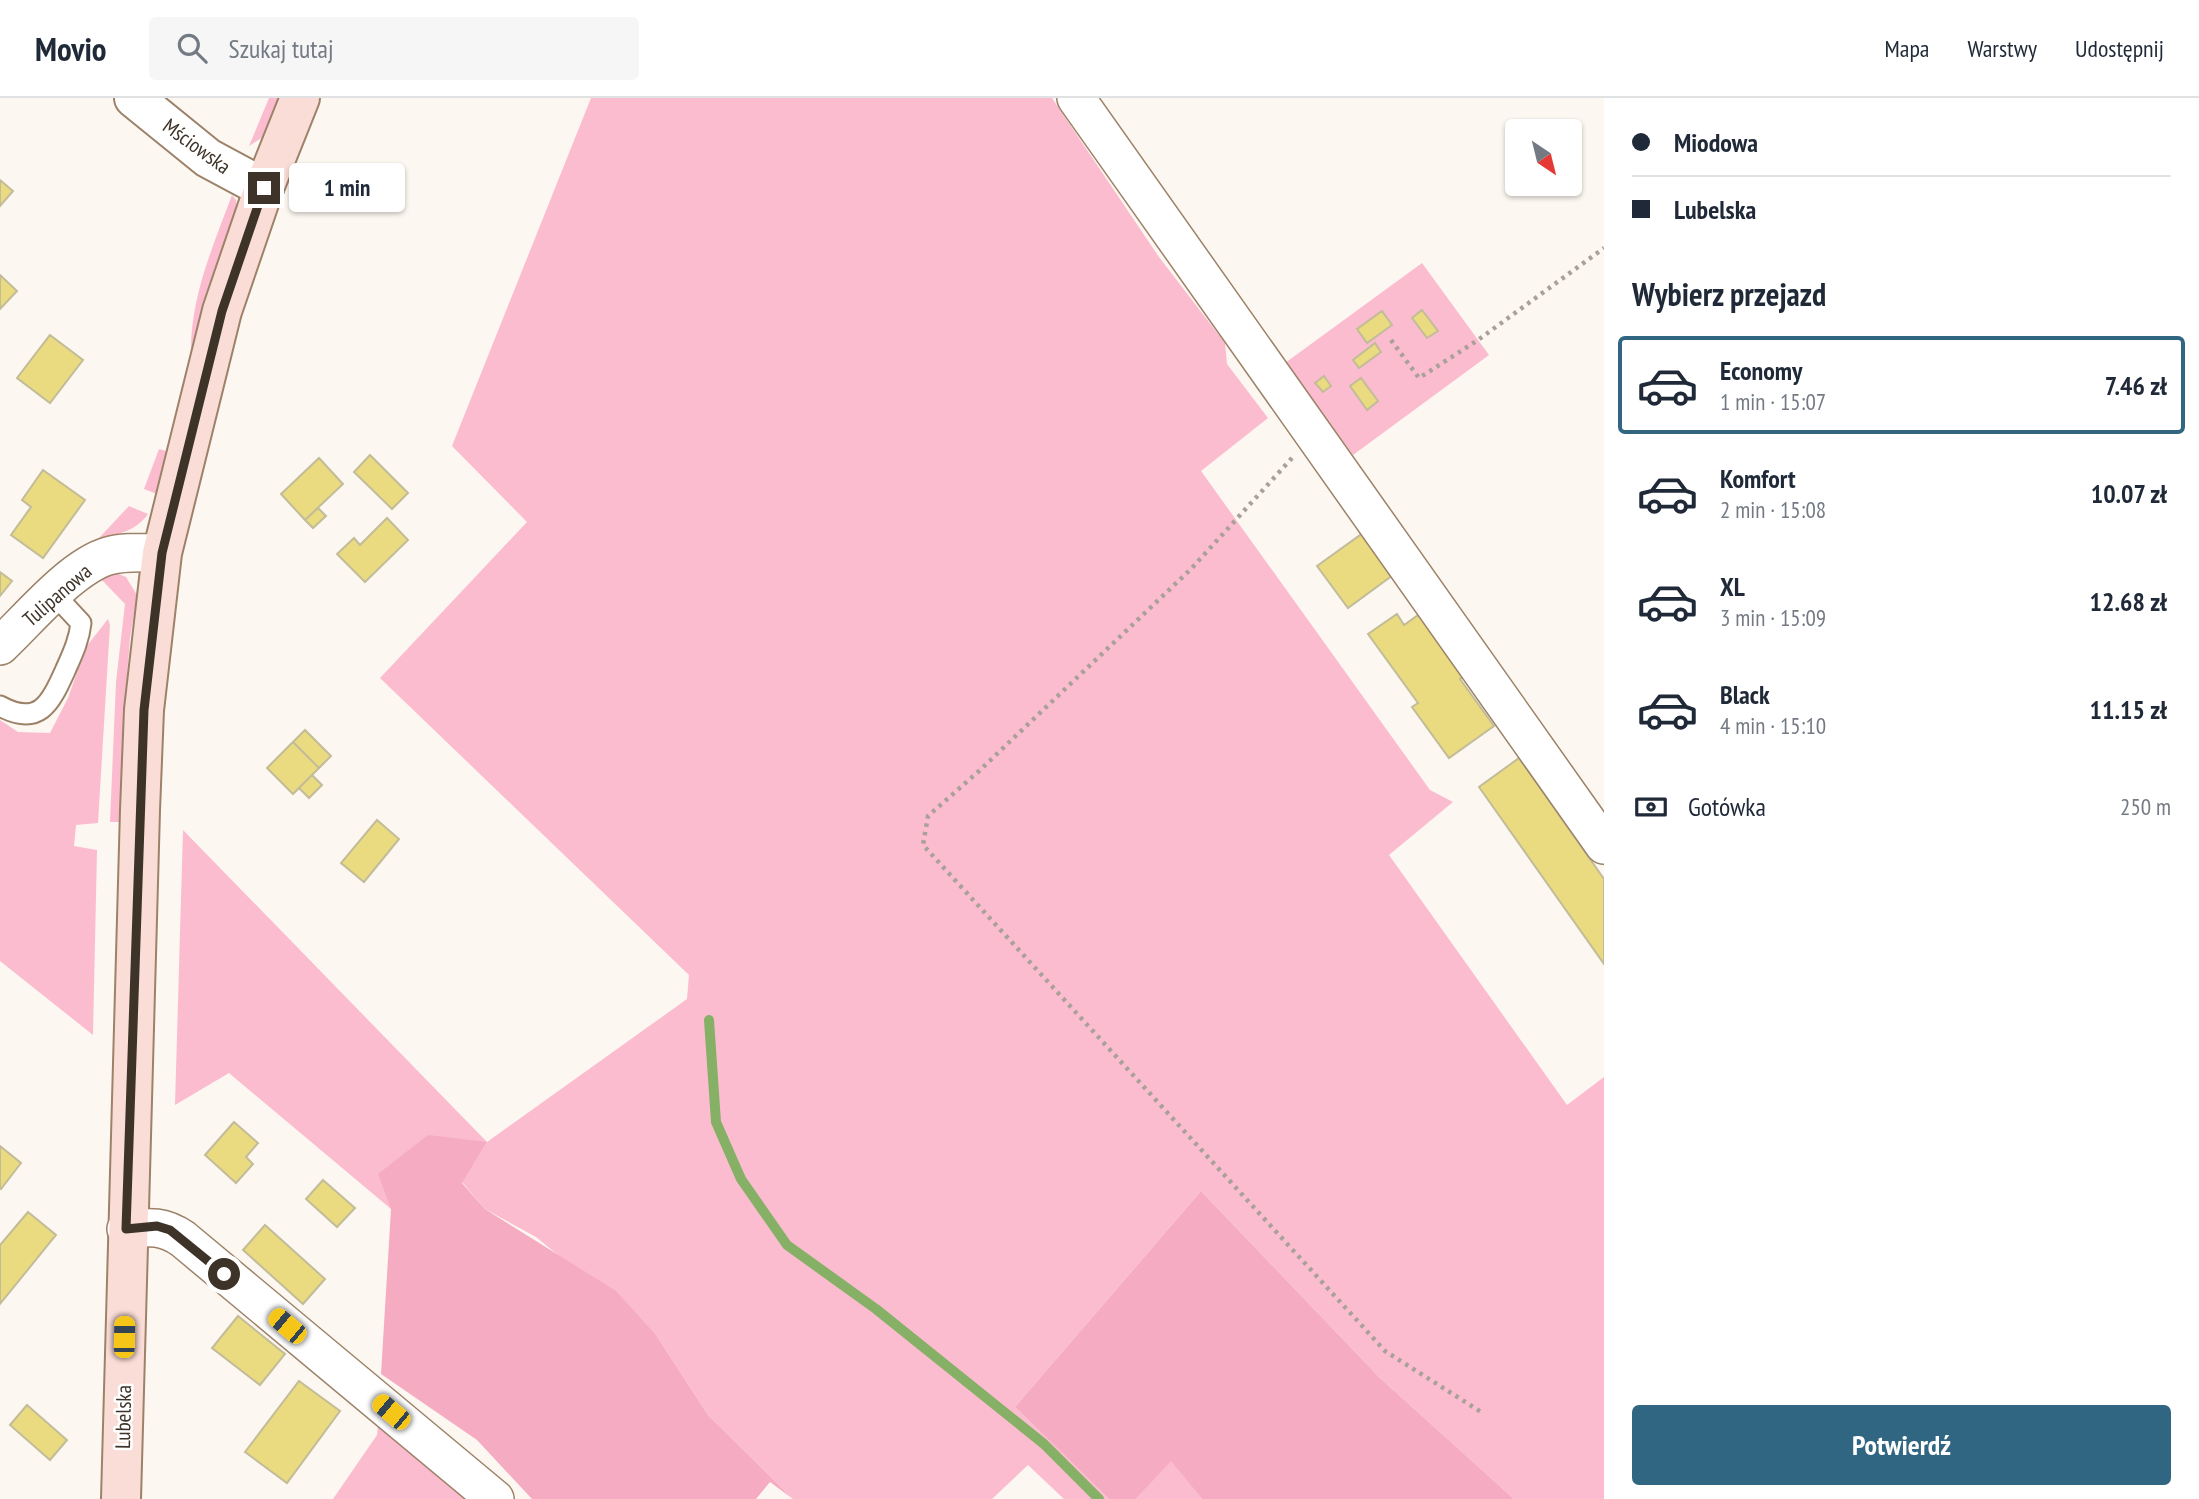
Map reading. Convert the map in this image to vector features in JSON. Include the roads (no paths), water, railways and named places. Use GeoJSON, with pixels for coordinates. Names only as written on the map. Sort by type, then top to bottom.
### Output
{"type":"FeatureCollection","features":[{"type":"Feature","properties":{"kind":"main road","name":"Lubelska"},"geometry":{"type":"LineString","coordinates":[[121,1499],[126,1229],[144,710],[162,553],[222,311],[264,188],[300,98]]}},
{"type":"Feature","properties":{"kind":"street","name":"Mściowska"},"geometry":{"type":"LineString","coordinates":[[134,98],[208,158],[264,188]]}},
{"type":"Feature","properties":{"kind":"street"},"geometry":{"type":"LineString","coordinates":[[1076,98],[1604,845]]}},
{"type":"Feature","properties":{"kind":"street","name":"Tulipanowa"},"geometry":{"type":"LineString","coordinates":[[0,646],[98,559],[125,553],[162,553]]}},
{"type":"Feature","properties":{"kind":"street"},"geometry":{"type":"LineString","coordinates":[[126,1229],[157,1226],[170,1230],[183,1239],[495,1499]]}},
{"type":"Feature","properties":{"kind":"lane"},"geometry":{"type":"LineString","coordinates":[[0,706],[16,715],[37,712],[51,703],[80,639],[81,624],[55,595]]}},
{"type":"Feature","properties":{"kind":"waterway"},"geometry":{"type":"LineString","coordinates":[[709,1020],[716,1122],[741,1179],[787,1245],[876,1309],[1044,1444],[1099,1499]]}}]}
